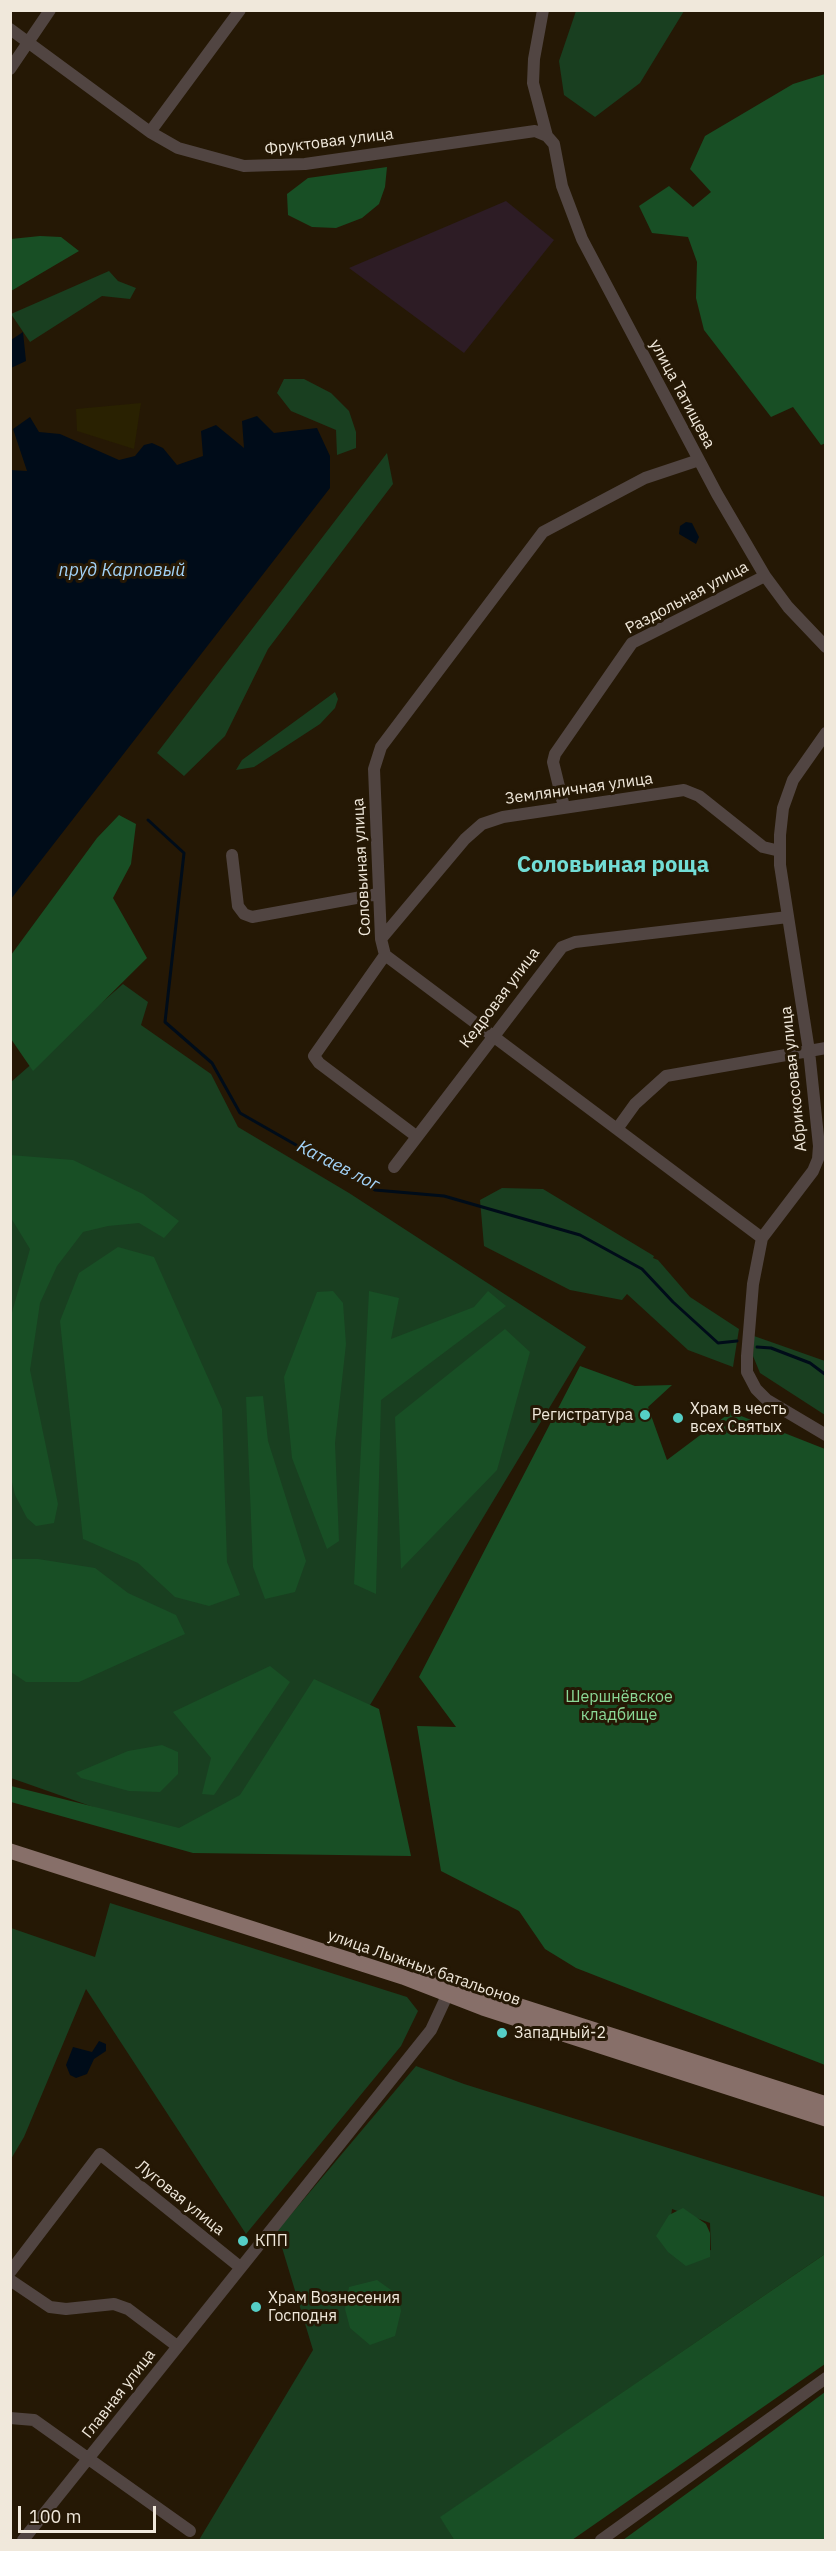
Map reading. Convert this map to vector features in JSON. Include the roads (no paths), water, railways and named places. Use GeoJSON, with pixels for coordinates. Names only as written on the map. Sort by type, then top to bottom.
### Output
{"type":"FeatureCollection","features":[{"type":"Feature","properties":{"kind":"main road","name":"улица Лыжных батальонов"},"geometry":{"type":"LineString","coordinates":[[10,1841],[450,1989],[825,2119]]}},
{"type":"Feature","properties":{"kind":"main road","name":"улица Лыжных батальонов"},"geometry":{"type":"LineString","coordinates":[[10,1851],[403,1977],[450,1989],[825,2104]]}},
{"type":"Feature","properties":{"kind":"street"},"geometry":{"type":"LineString","coordinates":[[10,69],[50,10]]}},
{"type":"Feature","properties":{"kind":"street"},"geometry":{"type":"LineString","coordinates":[[150,132],[240,10]]}},
{"type":"Feature","properties":{"kind":"street","name":"улица Татищева"},"geometry":{"type":"LineString","coordinates":[[543,10],[534,59],[533,83],[547,136],[554,144],[562,186],[582,239],[699,460],[765,576],[788,607],[825,647]]}},
{"type":"Feature","properties":{"kind":"street","name":"Фруктовая улица"},"geometry":{"type":"LineString","coordinates":[[10,28],[150,132],[178,148],[211,159],[244,166],[274,167],[535,131],[547,136]]}},
{"type":"Feature","properties":{"kind":"street","name":"Соловьиная улица"},"geometry":{"type":"LineString","coordinates":[[699,460],[645,478],[543,532],[381,747],[374,769],[381,939],[385,956],[762,1238]]}},
{"type":"Feature","properties":{"kind":"street","name":"Раздольная улица"},"geometry":{"type":"LineString","coordinates":[[564,807],[553,762],[555,754],[632,643],[765,576]]}},
{"type":"Feature","properties":{"kind":"street","name":"Абрикосовая улица"},"geometry":{"type":"LineString","coordinates":[[762,1238],[813,1171],[818,1159],[819,1146],[809,1051],[788,916],[780,851],[780,823],[787,794],[800,767],[825,733]]}},
{"type":"Feature","properties":{"kind":"street","name":"Земляничная улица"},"geometry":{"type":"LineString","coordinates":[[381,939],[465,838],[482,824],[509,815],[684,790],[699,796],[763,847],[780,851]]}},
{"type":"Feature","properties":{"kind":"street"},"geometry":{"type":"LineString","coordinates":[[232,855],[238,906],[247,915],[260,916],[378,894]]}},
{"type":"Feature","properties":{"kind":"street","name":"Кедровая улица"},"geometry":{"type":"LineString","coordinates":[[394,1167],[556,952],[569,943],[788,916]]}},
{"type":"Feature","properties":{"kind":"street"},"geometry":{"type":"LineString","coordinates":[[385,956],[314,1056],[319,1063],[416,1136]]}},
{"type":"Feature","properties":{"kind":"street"},"geometry":{"type":"LineString","coordinates":[[617,1129],[635,1104],[666,1076],[825,1048]]}},
{"type":"Feature","properties":{"kind":"street"},"geometry":{"type":"LineString","coordinates":[[762,1238],[749,1321],[747,1372],[751,1382],[767,1400],[825,1435]]}},
{"type":"Feature","properties":{"kind":"street","name":"Главная улица"},"geometry":{"type":"LineString","coordinates":[[23,2541],[431,2030],[450,1989]]}},
{"type":"Feature","properties":{"kind":"street","name":"Луговая улица"},"geometry":{"type":"LineString","coordinates":[[10,2272],[100,2154],[240,2267]]}},
{"type":"Feature","properties":{"kind":"street"},"geometry":{"type":"LineString","coordinates":[[10,2280],[50,2307],[66,2309],[114,2304],[128,2309],[177,2346]]}},
{"type":"Feature","properties":{"kind":"street"},"geometry":{"type":"LineString","coordinates":[[601,2541],[825,2378]]}},
{"type":"Feature","properties":{"kind":"street"},"geometry":{"type":"LineString","coordinates":[[10,2418],[34,2420],[190,2531]]}},
{"type":"Feature","properties":{"kind":"water"},"geometry":{"type":"Polygon","coordinates":[[[23,332],[26,361],[11,368],[11,340],[23,332]]]}},
{"type":"Feature","properties":{"kind":"water","name":"пруд Карповый"},"geometry":{"type":"Polygon","coordinates":[[[257,416],[274,433],[317,428],[330,456],[330,488],[11,899],[10,470],[27,471],[13,429],[30,417],[39,432],[60,434],[119,460],[135,456],[144,445],[152,443],[163,448],[177,465],[203,456],[201,431],[216,425],[244,448],[242,421],[257,416]]]}},
{"type":"Feature","properties":{"kind":"water"},"geometry":{"type":"Polygon","coordinates":[[[686,522],[692,523],[699,537],[696,544],[679,534],[680,526],[686,522]]]}},
{"type":"Feature","properties":{"kind":"water"},"geometry":{"type":"Polygon","coordinates":[[[99,2041],[106,2044],[106,2051],[94,2059],[87,2074],[76,2078],[70,2075],[66,2065],[73,2047],[92,2052],[99,2041]]]}},
{"type":"Feature","properties":{"kind":"waterway","name":"Катаев лог"},"geometry":{"type":"LineString","coordinates":[[148,820],[184,853],[165,1022],[212,1063],[240,1113],[375,1190],[444,1196],[580,1235],[642,1269],[673,1302],[718,1343],[737,1341]]}},
{"type":"Feature","properties":{"kind":"waterway","name":"Катаев лог"},"geometry":{"type":"LineString","coordinates":[[757,1347],[771,1348],[810,1363],[826,1375]]}},
{"type":"Feature","properties":{"kind":"place","name":"Регистратура"},"geometry":{"type":"Point","coordinates":[645,1415]}},
{"type":"Feature","properties":{"kind":"place","name":"Храм в честь всех Святых"},"geometry":{"type":"Point","coordinates":[678,1418]}},
{"type":"Feature","properties":{"kind":"place","name":"Западный-2"},"geometry":{"type":"Point","coordinates":[502,2033]}},
{"type":"Feature","properties":{"kind":"place","name":"КПП"},"geometry":{"type":"Point","coordinates":[243,2241]}},
{"type":"Feature","properties":{"kind":"place","name":"Храм Вознесения Господня"},"geometry":{"type":"Point","coordinates":[256,2307]}},
{"type":"Feature","properties":{"kind":"district","name":"Соловьиная роща"},"geometry":{"type":"Point","coordinates":[613,866]}},
{"type":"Feature","properties":{"kind":"park label","name":"Шершнёвское кладбище"},"geometry":{"type":"Point","coordinates":[619,1706]}}]}
